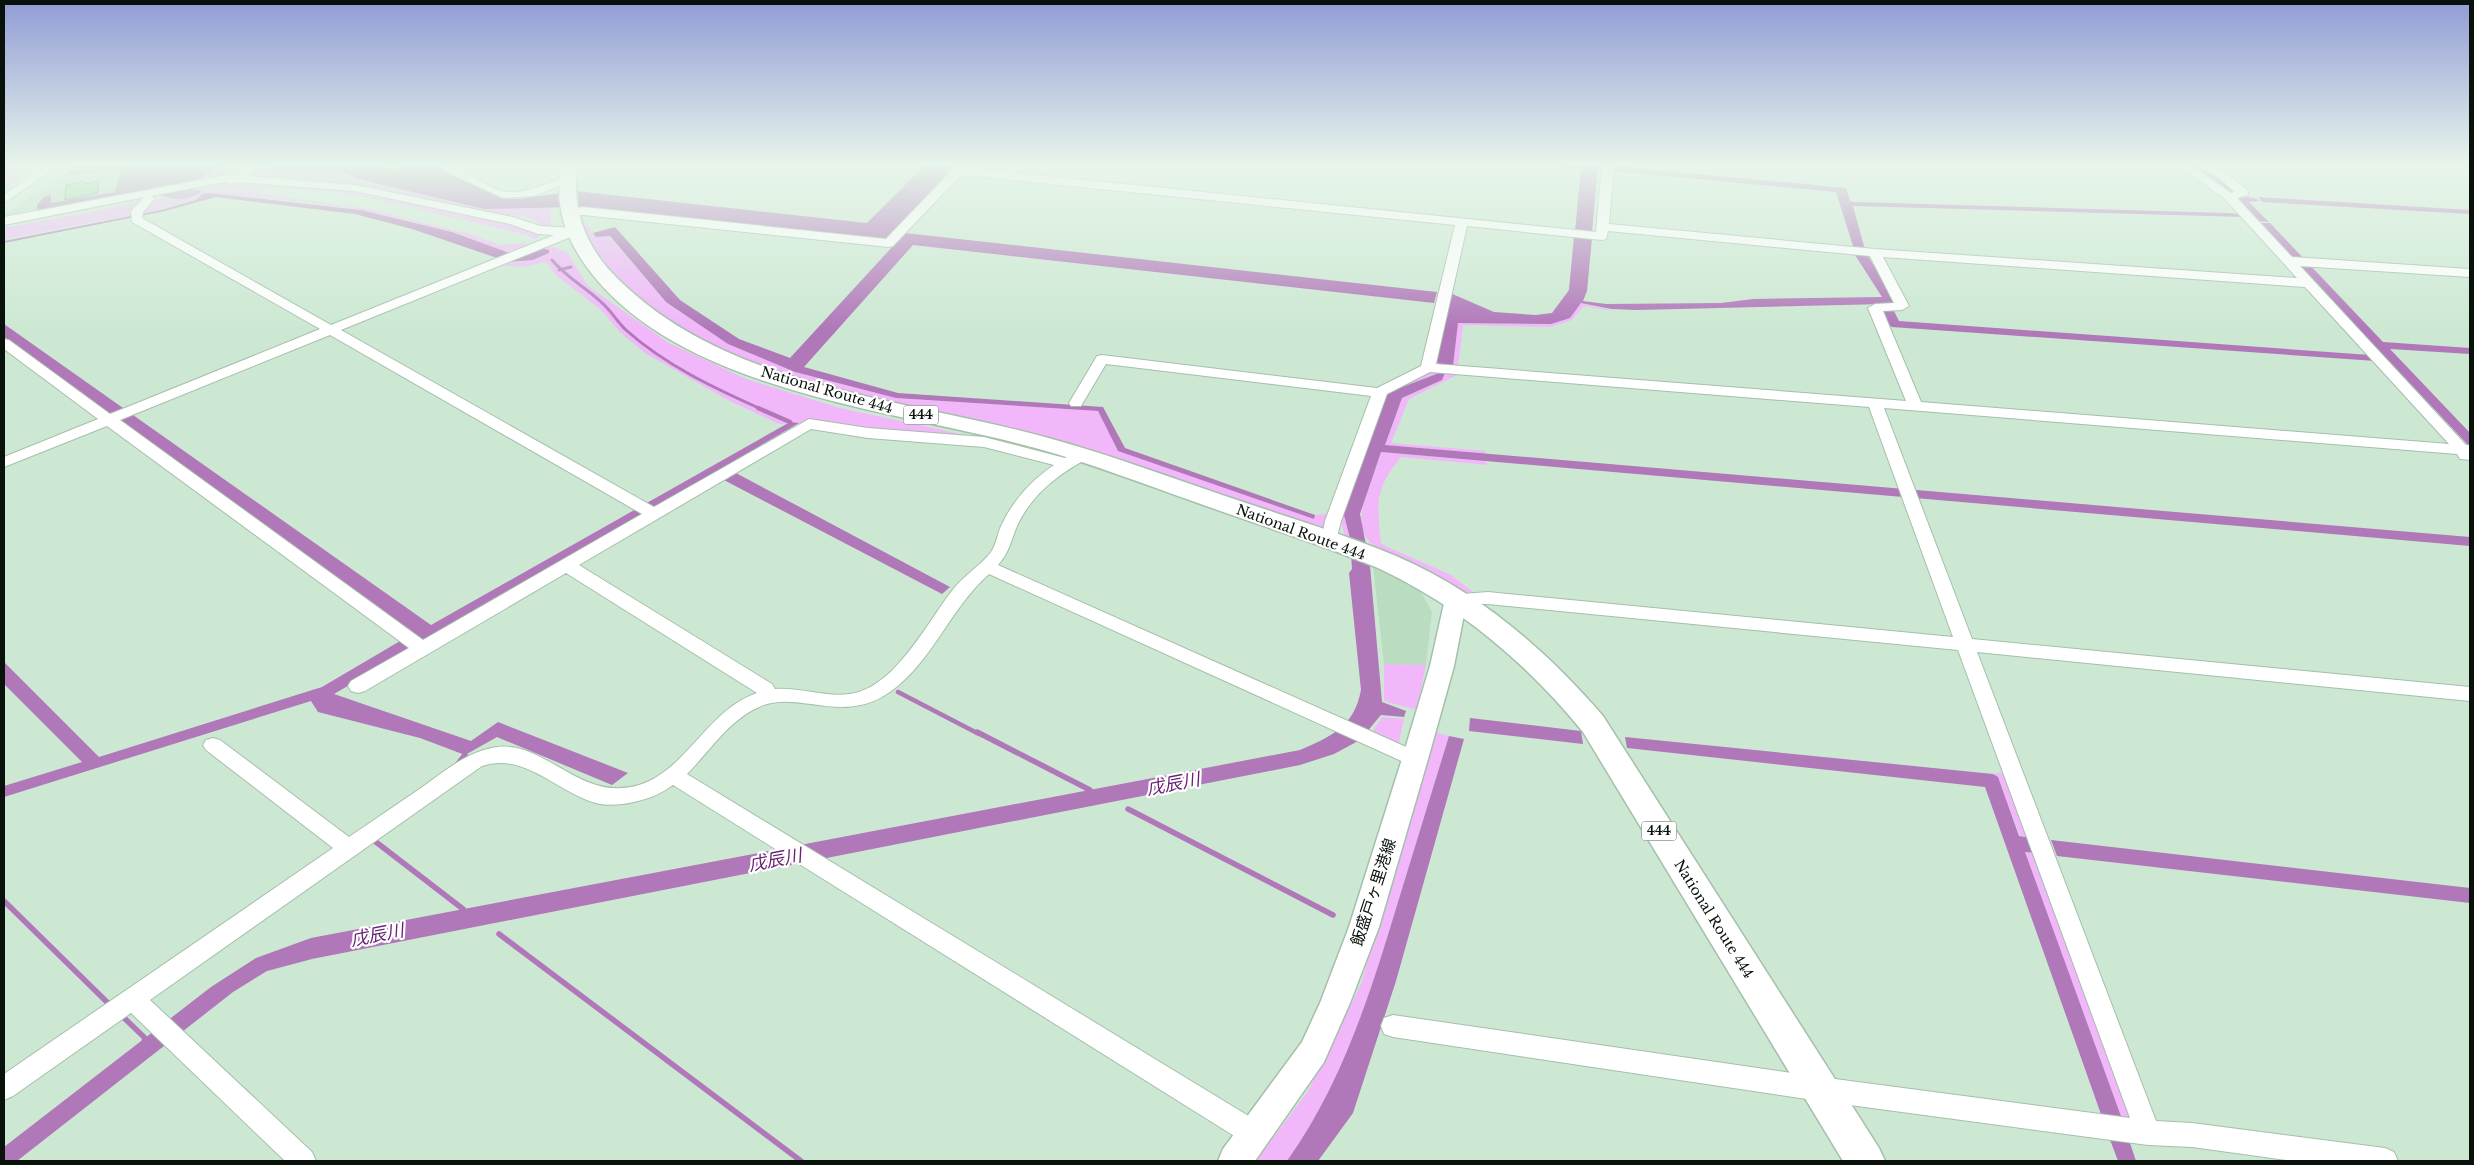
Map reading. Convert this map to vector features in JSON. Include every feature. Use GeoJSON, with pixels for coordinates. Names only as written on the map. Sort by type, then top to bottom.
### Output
{"type":"FeatureCollection","features":[{"type":"Feature","properties":{"kind":"highway","name":"National Route 444"},"geometry":{"type":"LineString","coordinates":[[571,219],[580,245],[609,283],[640,309],[680,336],[745,366],[816,390],[880,407],[991,430],[1074,459],[1329,540],[1388,563],[1456,599],[1495,626],[1532,657],[1566,690],[1592,724],[1865,1161]]}},
{"type":"Feature","properties":{"kind":"main road","name":"飯盛戸ヶ里港線"},"geometry":{"type":"LineString","coordinates":[[1235,1161],[1256,1135],[1313,1052],[1335,1003],[1364,926],[1415,760],[1442,666],[1456,599]]}},
{"type":"Feature","properties":{"kind":"street"},"geometry":{"type":"LineString","coordinates":[[4,227],[44,219]]}},
{"type":"Feature","properties":{"kind":"street"},"geometry":{"type":"LineString","coordinates":[[143,219],[329,330],[654,514]]}},
{"type":"Feature","properties":{"kind":"street"},"geometry":{"type":"LineString","coordinates":[[505,219],[550,232],[569,219]]}},
{"type":"Feature","properties":{"kind":"street"},"geometry":{"type":"LineString","coordinates":[[4,462],[517,253],[569,219]]}},
{"type":"Feature","properties":{"kind":"street"},"geometry":{"type":"LineString","coordinates":[[663,219],[889,243],[912,219]]}},
{"type":"Feature","properties":{"kind":"street"},"geometry":{"type":"LineString","coordinates":[[1438,219],[1602,236],[1604,219]]}},
{"type":"Feature","properties":{"kind":"street"},"geometry":{"type":"LineString","coordinates":[[2257,219],[2296,261],[2308,283],[2467,453]]}},
{"type":"Feature","properties":{"kind":"street"},"geometry":{"type":"LineString","coordinates":[[1428,368],[1462,222]]}},
{"type":"Feature","properties":{"kind":"street"},"geometry":{"type":"LineString","coordinates":[[1604,227],[1874,253],[2308,283]]}},
{"type":"Feature","properties":{"kind":"street"},"geometry":{"type":"LineString","coordinates":[[1874,253],[1902,306],[1875,308],[1916,407]]}},
{"type":"Feature","properties":{"kind":"street"},"geometry":{"type":"LineString","coordinates":[[2296,261],[2470,272]]}},
{"type":"Feature","properties":{"kind":"street"},"geometry":{"type":"LineString","coordinates":[[4,343],[421,648]]}},
{"type":"Feature","properties":{"kind":"street"},"geometry":{"type":"LineString","coordinates":[[1076,403],[1102,359],[1380,393]]}},
{"type":"Feature","properties":{"kind":"street"},"geometry":{"type":"LineString","coordinates":[[1329,540],[1333,521],[1380,393],[1385,388],[1428,368],[2467,453]]}},
{"type":"Feature","properties":{"kind":"street"},"geometry":{"type":"LineString","coordinates":[[1875,404],[2148,1132]]}},
{"type":"Feature","properties":{"kind":"street"},"geometry":{"type":"LineString","coordinates":[[358,686],[809,424],[868,433],[984,442],[1074,459]]}},
{"type":"Feature","properties":{"kind":"street"},"geometry":{"type":"LineString","coordinates":[[4,1088],[475,761],[491,755],[511,755],[600,796],[628,796],[651,788],[672,775],[696,754],[731,716],[750,702],[769,695],[822,701],[850,701],[874,693],[894,678],[922,645],[963,588],[988,567],[1001,550],[1009,525],[1034,487],[1074,459]]}},
{"type":"Feature","properties":{"kind":"street"},"geometry":{"type":"LineString","coordinates":[[566,565],[765,689],[769,695]]}},
{"type":"Feature","properties":{"kind":"street"},"geometry":{"type":"LineString","coordinates":[[988,567],[1415,760]]}},
{"type":"Feature","properties":{"kind":"street"},"geometry":{"type":"LineString","coordinates":[[1456,599],[1488,598],[2470,694]]}},
{"type":"Feature","properties":{"kind":"street"},"geometry":{"type":"LineString","coordinates":[[213,745],[349,849]]}},
{"type":"Feature","properties":{"kind":"street"},"geometry":{"type":"LineString","coordinates":[[672,775],[782,841],[1256,1135]]}},
{"type":"Feature","properties":{"kind":"street"},"geometry":{"type":"LineString","coordinates":[[121,1007],[156,1021],[303,1161]]}},
{"type":"Feature","properties":{"kind":"street"},"geometry":{"type":"LineString","coordinates":[[1393,1026],[1820,1089],[2385,1161]]}},
{"type":"Feature","properties":{"kind":"shaded area"},"geometry":{"type":"Polygon","coordinates":[[[23,219],[37,219],[4,226],[4,223],[23,219]]]}},
{"type":"Feature","properties":{"kind":"shaded area"},"geometry":{"type":"Polygon","coordinates":[[[50,219],[108,219],[4,239],[4,228],[50,219]]]}},
{"type":"Feature","properties":{"kind":"shaded area"},"geometry":{"type":"Polygon","coordinates":[[[400,219],[410,219],[473,235],[500,245],[528,243],[525,246],[506,252],[452,232],[400,219]]]}},
{"type":"Feature","properties":{"kind":"shaded area"},"geometry":{"type":"Polygon","coordinates":[[[461,219],[491,219],[513,224],[540,236],[535,239],[527,235],[461,219]]]}},
{"type":"Feature","properties":{"kind":"shaded area"},"geometry":{"type":"Polygon","coordinates":[[[533,219],[551,219],[551,228],[542,228],[537,221],[533,219]]]}},
{"type":"Feature","properties":{"kind":"shaded area"},"geometry":{"type":"Polygon","coordinates":[[[581,219],[596,237],[609,236],[666,302],[728,344],[795,372],[896,398],[1098,411],[1118,451],[1314,519],[1315,515],[1328,514],[1324,532],[817,385],[738,356],[688,332],[642,301],[602,263],[584,235],[581,219]]]}},
{"type":"Feature","properties":{"kind":"shaded area"},"geometry":{"type":"Polygon","coordinates":[[[550,246],[567,252],[588,286],[669,343],[746,379],[840,408],[979,438],[874,430],[810,420],[799,423],[779,424],[728,400],[645,353],[621,333],[601,310],[557,276],[546,262],[522,267],[498,265],[533,260],[549,253],[541,248],[550,246]]]}},
{"type":"Feature","properties":{"kind":"shaded area"},"geometry":{"type":"Polygon","coordinates":[[[1448,292],[1453,366],[1432,366],[1448,292]]]}},
{"type":"Feature","properties":{"kind":"shaded area"},"geometry":{"type":"Polygon","coordinates":[[[1581,303],[1618,312],[1584,306],[1572,320],[1550,327],[1463,325],[1458,366],[1453,366],[1458,323],[1551,324],[1581,303]]]}},
{"type":"Feature","properties":{"kind":"shaded area"},"geometry":{"type":"Polygon","coordinates":[[[1435,371],[1457,375],[1409,399],[1391,443],[1486,451],[1485,454],[1385,445],[1402,398],[1442,380],[1445,373],[1439,373],[1388,393],[1350,538],[1345,537],[1339,512],[1386,392],[1435,371]]]}},
{"type":"Feature","properties":{"kind":"shaded area"},"geometry":{"type":"Polygon","coordinates":[[[1381,452],[1485,461],[1488,465],[1401,457],[1386,479],[1379,497],[1381,544],[1451,575],[1473,592],[1464,592],[1373,545],[1366,536],[1362,525],[1364,500],[1381,452]]]}},
{"type":"Feature","properties":{"kind":"shaded area"},"geometry":{"type":"Polygon","coordinates":[[[1373,566],[1421,592],[1432,612],[1426,665],[1384,664],[1373,566]]]}},
{"type":"Feature","properties":{"kind":"shaded area"},"geometry":{"type":"Polygon","coordinates":[[[1384,664],[1426,665],[1417,710],[1384,701],[1384,664]]]}},
{"type":"Feature","properties":{"kind":"shaded area"},"geometry":{"type":"Polygon","coordinates":[[[1382,717],[1404,719],[1398,746],[1371,734],[1382,717]]]}},
{"type":"Feature","properties":{"kind":"shaded area"},"geometry":{"type":"Polygon","coordinates":[[[1435,732],[1449,736],[1377,970],[1353,1036],[1324,1101],[1287,1161],[1256,1161],[1308,1091],[1361,984],[1435,732]]]}},
{"type":"Feature","properties":{"kind":"shaded area"},"geometry":{"type":"Polygon","coordinates":[[[2004,772],[2031,838],[2020,836],[1998,778],[1993,774],[2004,772]]]}},
{"type":"Feature","properties":{"kind":"shaded area"},"geometry":{"type":"Polygon","coordinates":[[[2025,852],[2037,853],[2132,1119],[2122,1119],[2025,852]]]}},
{"type":"Feature","properties":{"kind":"water"},"geometry":{"type":"Polygon","coordinates":[[[114,219],[123,219],[4,243],[4,241],[114,219]]]}},
{"type":"Feature","properties":{"kind":"water"},"geometry":{"type":"Polygon","coordinates":[[[375,219],[400,219],[452,232],[520,257],[541,248],[549,250],[549,253],[533,260],[509,262],[412,229],[375,219]]]}},
{"type":"Feature","properties":{"kind":"water"},"geometry":{"type":"Polygon","coordinates":[[[687,219],[834,219],[867,223],[871,219],[905,219],[884,241],[687,219]]]}},
{"type":"Feature","properties":{"kind":"water"},"geometry":{"type":"Polygon","coordinates":[[[1576,219],[1593,219],[1592,232],[1575,231],[1576,219]]]}},
{"type":"Feature","properties":{"kind":"water"},"geometry":{"type":"Polygon","coordinates":[[[1845,219],[1857,219],[1865,250],[1854,249],[1845,219]]]}},
{"type":"Feature","properties":{"kind":"water"},"geometry":{"type":"Polygon","coordinates":[[[2256,219],[2266,219],[2269,222],[2256,219]]]}},
{"type":"Feature","properties":{"kind":"water"},"geometry":{"type":"Polygon","coordinates":[[[2259,223],[2270,223],[2383,342],[2470,348],[2470,354],[2390,349],[2470,433],[2470,447],[2390,362],[1892,327],[1887,324],[1881,311],[1894,311],[1899,321],[2384,356],[2259,223]]]}},
{"type":"Feature","properties":{"kind":"water"},"geometry":{"type":"Polygon","coordinates":[[[615,227],[680,300],[739,339],[790,358],[905,233],[1437,292],[1434,303],[913,245],[804,367],[898,393],[1103,407],[1125,448],[1315,515],[1314,519],[1118,451],[1098,411],[896,398],[795,372],[728,344],[666,302],[610,236],[596,237],[593,233],[615,227]]]}},
{"type":"Feature","properties":{"kind":"water"},"geometry":{"type":"Polygon","coordinates":[[[1574,236],[1592,238],[1587,291],[1583,301],[1606,304],[1721,303],[1753,299],[1882,297],[1855,255],[1868,256],[1894,299],[1892,303],[1885,304],[1637,310],[1611,309],[1581,303],[1570,318],[1551,324],[1458,323],[1453,366],[1440,365],[1436,361],[1450,293],[1494,312],[1536,315],[1552,313],[1569,290],[1574,236]]]}},
{"type":"Feature","properties":{"kind":"water"},"geometry":{"type":"Polygon","coordinates":[[[4,324],[431,625],[790,422],[799,423],[334,694],[471,741],[498,722],[628,773],[612,785],[497,737],[465,755],[420,738],[318,712],[311,701],[4,797],[4,786],[82,762],[4,684],[4,662],[99,757],[322,687],[412,634],[4,337],[4,324]]]}},
{"type":"Feature","properties":{"kind":"water","name":"戊辰川"},"geometry":{"type":"Polygon","coordinates":[[[1439,373],[1445,373],[1442,380],[1402,398],[1385,445],[2470,537],[2470,546],[1381,452],[1360,514],[1370,566],[1382,702],[1406,711],[1404,717],[1381,715],[1360,740],[1334,754],[1300,765],[312,959],[267,971],[233,992],[17,1161],[4,1161],[4,1147],[211,987],[256,958],[311,938],[1300,750],[1332,735],[1347,722],[1353,713],[1361,690],[1349,573],[1352,569],[1350,538],[1343,511],[1387,393],[1439,373]]]}},
{"type":"Feature","properties":{"kind":"water"},"geometry":{"type":"Polygon","coordinates":[[[734,472],[950,587],[942,594],[722,479],[734,472]]]}},
{"type":"Feature","properties":{"kind":"water"},"geometry":{"type":"Polygon","coordinates":[[[1470,718],[1581,731],[1583,744],[1469,731],[1470,718]]]}},
{"type":"Feature","properties":{"kind":"water"},"geometry":{"type":"Polygon","coordinates":[[[1449,736],[1464,739],[1396,981],[1353,1113],[1318,1161],[1287,1161],[1324,1101],[1366,1003],[1449,736]]]}},
{"type":"Feature","properties":{"kind":"water"},"geometry":{"type":"Polygon","coordinates":[[[1625,737],[1993,774],[1998,777],[2019,836],[2031,838],[2037,853],[2025,852],[2122,1119],[2102,1117],[1985,787],[1627,748],[1625,737]]]}},
{"type":"Feature","properties":{"kind":"water"},"geometry":{"type":"Polygon","coordinates":[[[2051,840],[2470,888],[2470,903],[2057,856],[2051,840]]]}},
{"type":"Feature","properties":{"kind":"water"},"geometry":{"type":"Polygon","coordinates":[[[2109,1137],[2129,1140],[2136,1161],[2118,1161],[2109,1137]]]}},
{"type":"Feature","properties":{"kind":"waterway"},"geometry":{"type":"LineString","coordinates":[[552,260],[561,270]]}},
{"type":"Feature","properties":{"kind":"waterway"},"geometry":{"type":"LineString","coordinates":[[561,270],[571,267]]}},
{"type":"Feature","properties":{"kind":"waterway"},"geometry":{"type":"LineString","coordinates":[[561,270],[605,305],[626,330],[641,343],[691,375],[761,409]]}},
{"type":"Feature","properties":{"kind":"waterway"},"geometry":{"type":"LineString","coordinates":[[758,408],[790,422]]}},
{"type":"Feature","properties":{"kind":"waterway"},"geometry":{"type":"LineString","coordinates":[[898,692],[979,734]]}},
{"type":"Feature","properties":{"kind":"waterway"},"geometry":{"type":"LineString","coordinates":[[977,732],[1090,790]]}},
{"type":"Feature","properties":{"kind":"waterway"},"geometry":{"type":"LineString","coordinates":[[458,764],[465,755]]}},
{"type":"Feature","properties":{"kind":"waterway"},"geometry":{"type":"LineString","coordinates":[[1128,809],[1333,915]]}},
{"type":"Feature","properties":{"kind":"waterway"},"geometry":{"type":"LineString","coordinates":[[376,842],[463,909]]}},
{"type":"Feature","properties":{"kind":"waterway"},"geometry":{"type":"LineString","coordinates":[[4,901],[112,1007]]}},
{"type":"Feature","properties":{"kind":"waterway"},"geometry":{"type":"LineString","coordinates":[[499,934],[801,1161]]}},
{"type":"Feature","properties":{"kind":"waterway"},"geometry":{"type":"LineString","coordinates":[[121,1015],[145,1038],[144,1043]]}}]}
